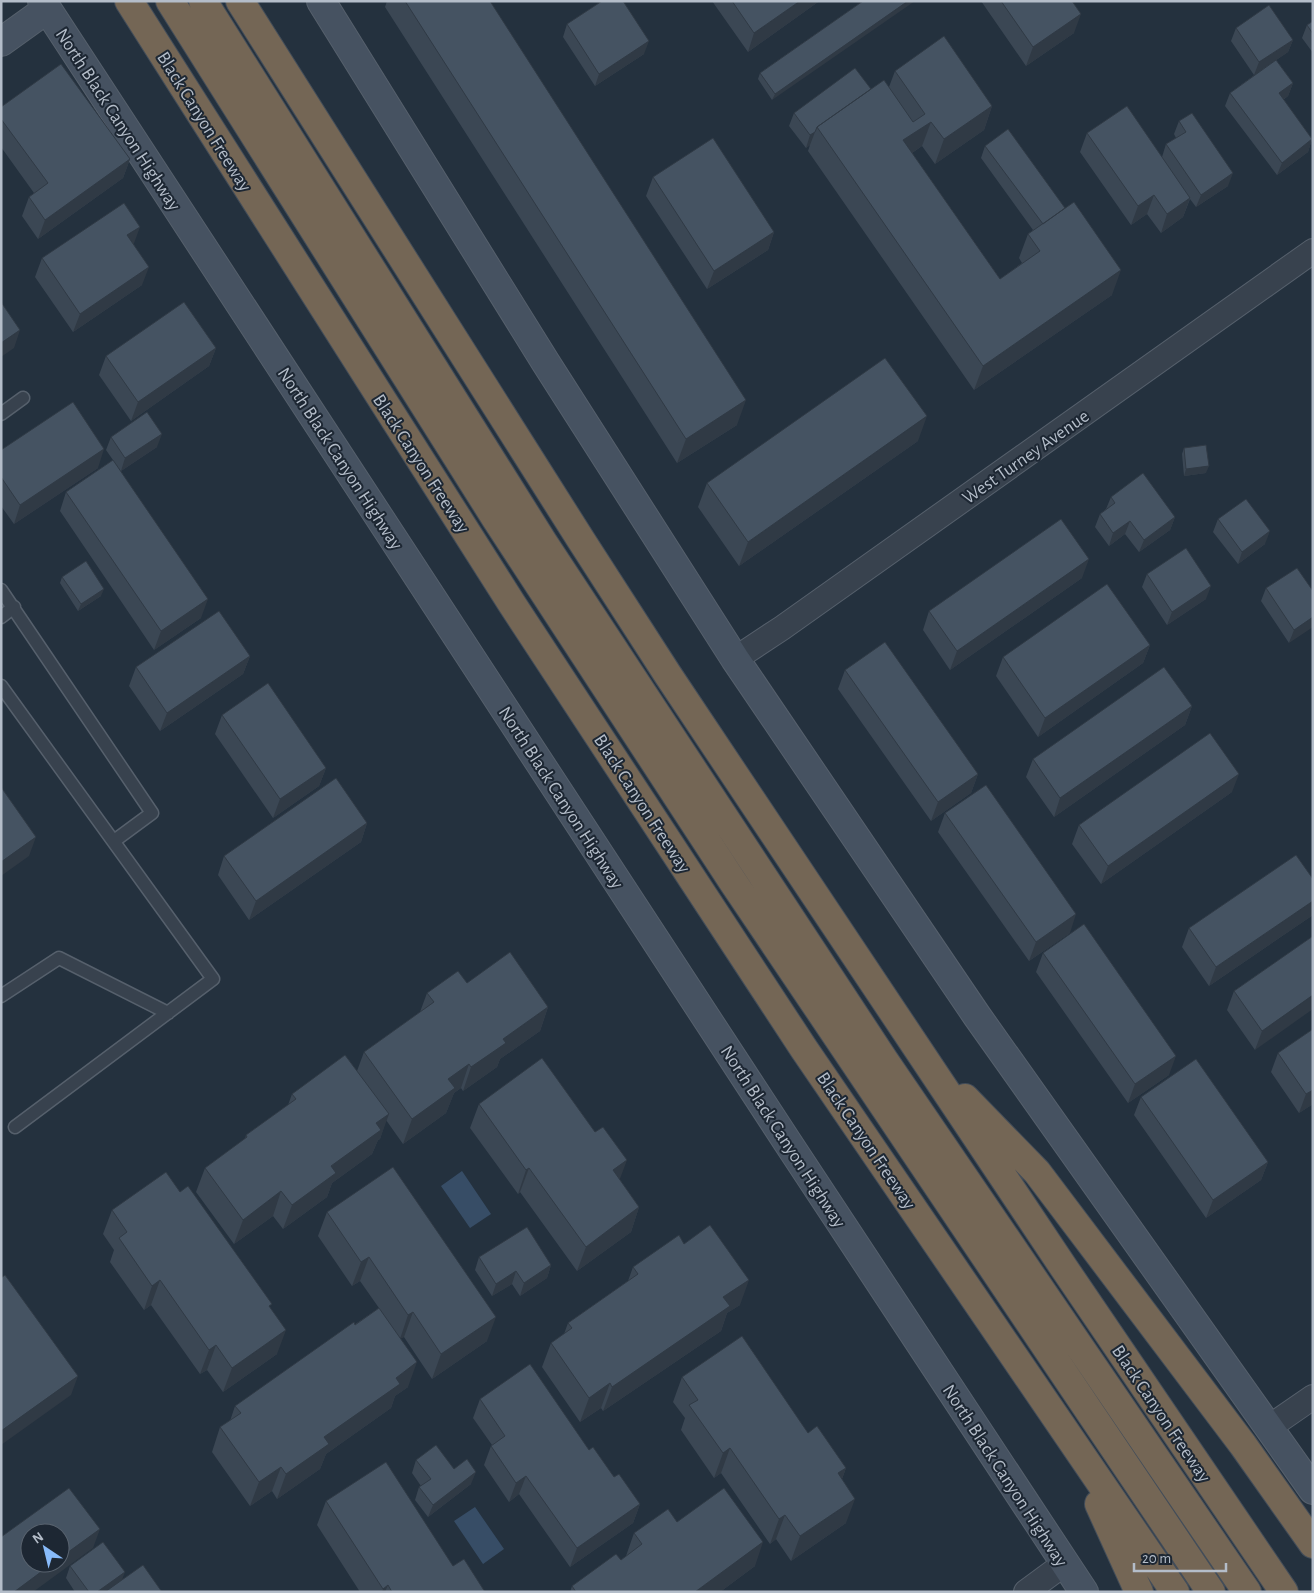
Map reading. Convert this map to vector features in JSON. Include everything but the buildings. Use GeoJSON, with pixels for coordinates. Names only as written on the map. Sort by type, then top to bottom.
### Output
{"type":"FeatureCollection","features":[{"type":"Feature","properties":{"kind":"highway","name":"Black Canyon Freeway"},"geometry":{"type":"LineString","coordinates":[[129,1],[523,621],[804,1049],[1175,1592]]}},
{"type":"Feature","properties":{"kind":"highway"},"geometry":{"type":"LineString","coordinates":[[170,1],[496,519],[733,882],[1211,1592]]}},
{"type":"Feature","properties":{"kind":"highway"},"geometry":{"type":"LineString","coordinates":[[203,1],[543,542],[884,1060],[1247,1592]]}},
{"type":"Feature","properties":{"kind":"highway","name":"Black Canyon Freeway"},"geometry":{"type":"LineString","coordinates":[[240,1],[662,667],[1134,1372],[1284,1592]]}},
{"type":"Feature","properties":{"kind":"highway"},"geometry":{"type":"LineString","coordinates":[[916,1047],[1036,1172],[1243,1445],[1313,1544]]}},
{"type":"Feature","properties":{"kind":"highway"},"geometry":{"type":"LineString","coordinates":[[1069,1439],[1139,1592]]}},
{"type":"Feature","properties":{"kind":"main road"},"geometry":{"type":"LineString","coordinates":[[321,1],[546,362],[735,658],[977,1016],[1313,1490]]}},
{"type":"Feature","properties":{"kind":"main road"},"geometry":{"type":"LineString","coordinates":[[1,42],[45,5]]}},
{"type":"Feature","properties":{"kind":"main road","name":"North Black Canyon Highway"},"geometry":{"type":"LineString","coordinates":[[45,5],[1084,1592]]}},
{"type":"Feature","properties":{"kind":"street","name":"West Turney Avenue"},"geometry":{"type":"LineString","coordinates":[[735,658],[782,628],[1313,251]]}},
{"type":"Feature","properties":{"kind":"street"},"geometry":{"type":"LineString","coordinates":[[1268,1428],[1313,1397]]}},
{"type":"Feature","properties":{"kind":"street"},"geometry":{"type":"LineString","coordinates":[[1026,1592],[1064,1564]]}},
{"type":"Feature","properties":{"kind":"lane"},"geometry":{"type":"LineString","coordinates":[[1,414],[23,398]]}},
{"type":"Feature","properties":{"kind":"lane"},"geometry":{"type":"LineString","coordinates":[[1,590],[152,813],[114,841]]}},
{"type":"Feature","properties":{"kind":"lane"},"geometry":{"type":"LineString","coordinates":[[1,617],[14,607]]}},
{"type":"Feature","properties":{"kind":"lane"},"geometry":{"type":"LineString","coordinates":[[1,686],[213,979],[14,1127]]}},
{"type":"Feature","properties":{"kind":"lane"},"geometry":{"type":"LineString","coordinates":[[1,996],[59,958],[168,1014]]}},
{"type":"Feature","properties":{"kind":"water"},"geometry":{"type":"Polygon","coordinates":[[[462,1171],[491,1214],[470,1228],[441,1186],[462,1171]]]}},
{"type":"Feature","properties":{"kind":"water"},"geometry":{"type":"Polygon","coordinates":[[[475,1507],[504,1549],[483,1564],[454,1521],[475,1507]]]}}]}
